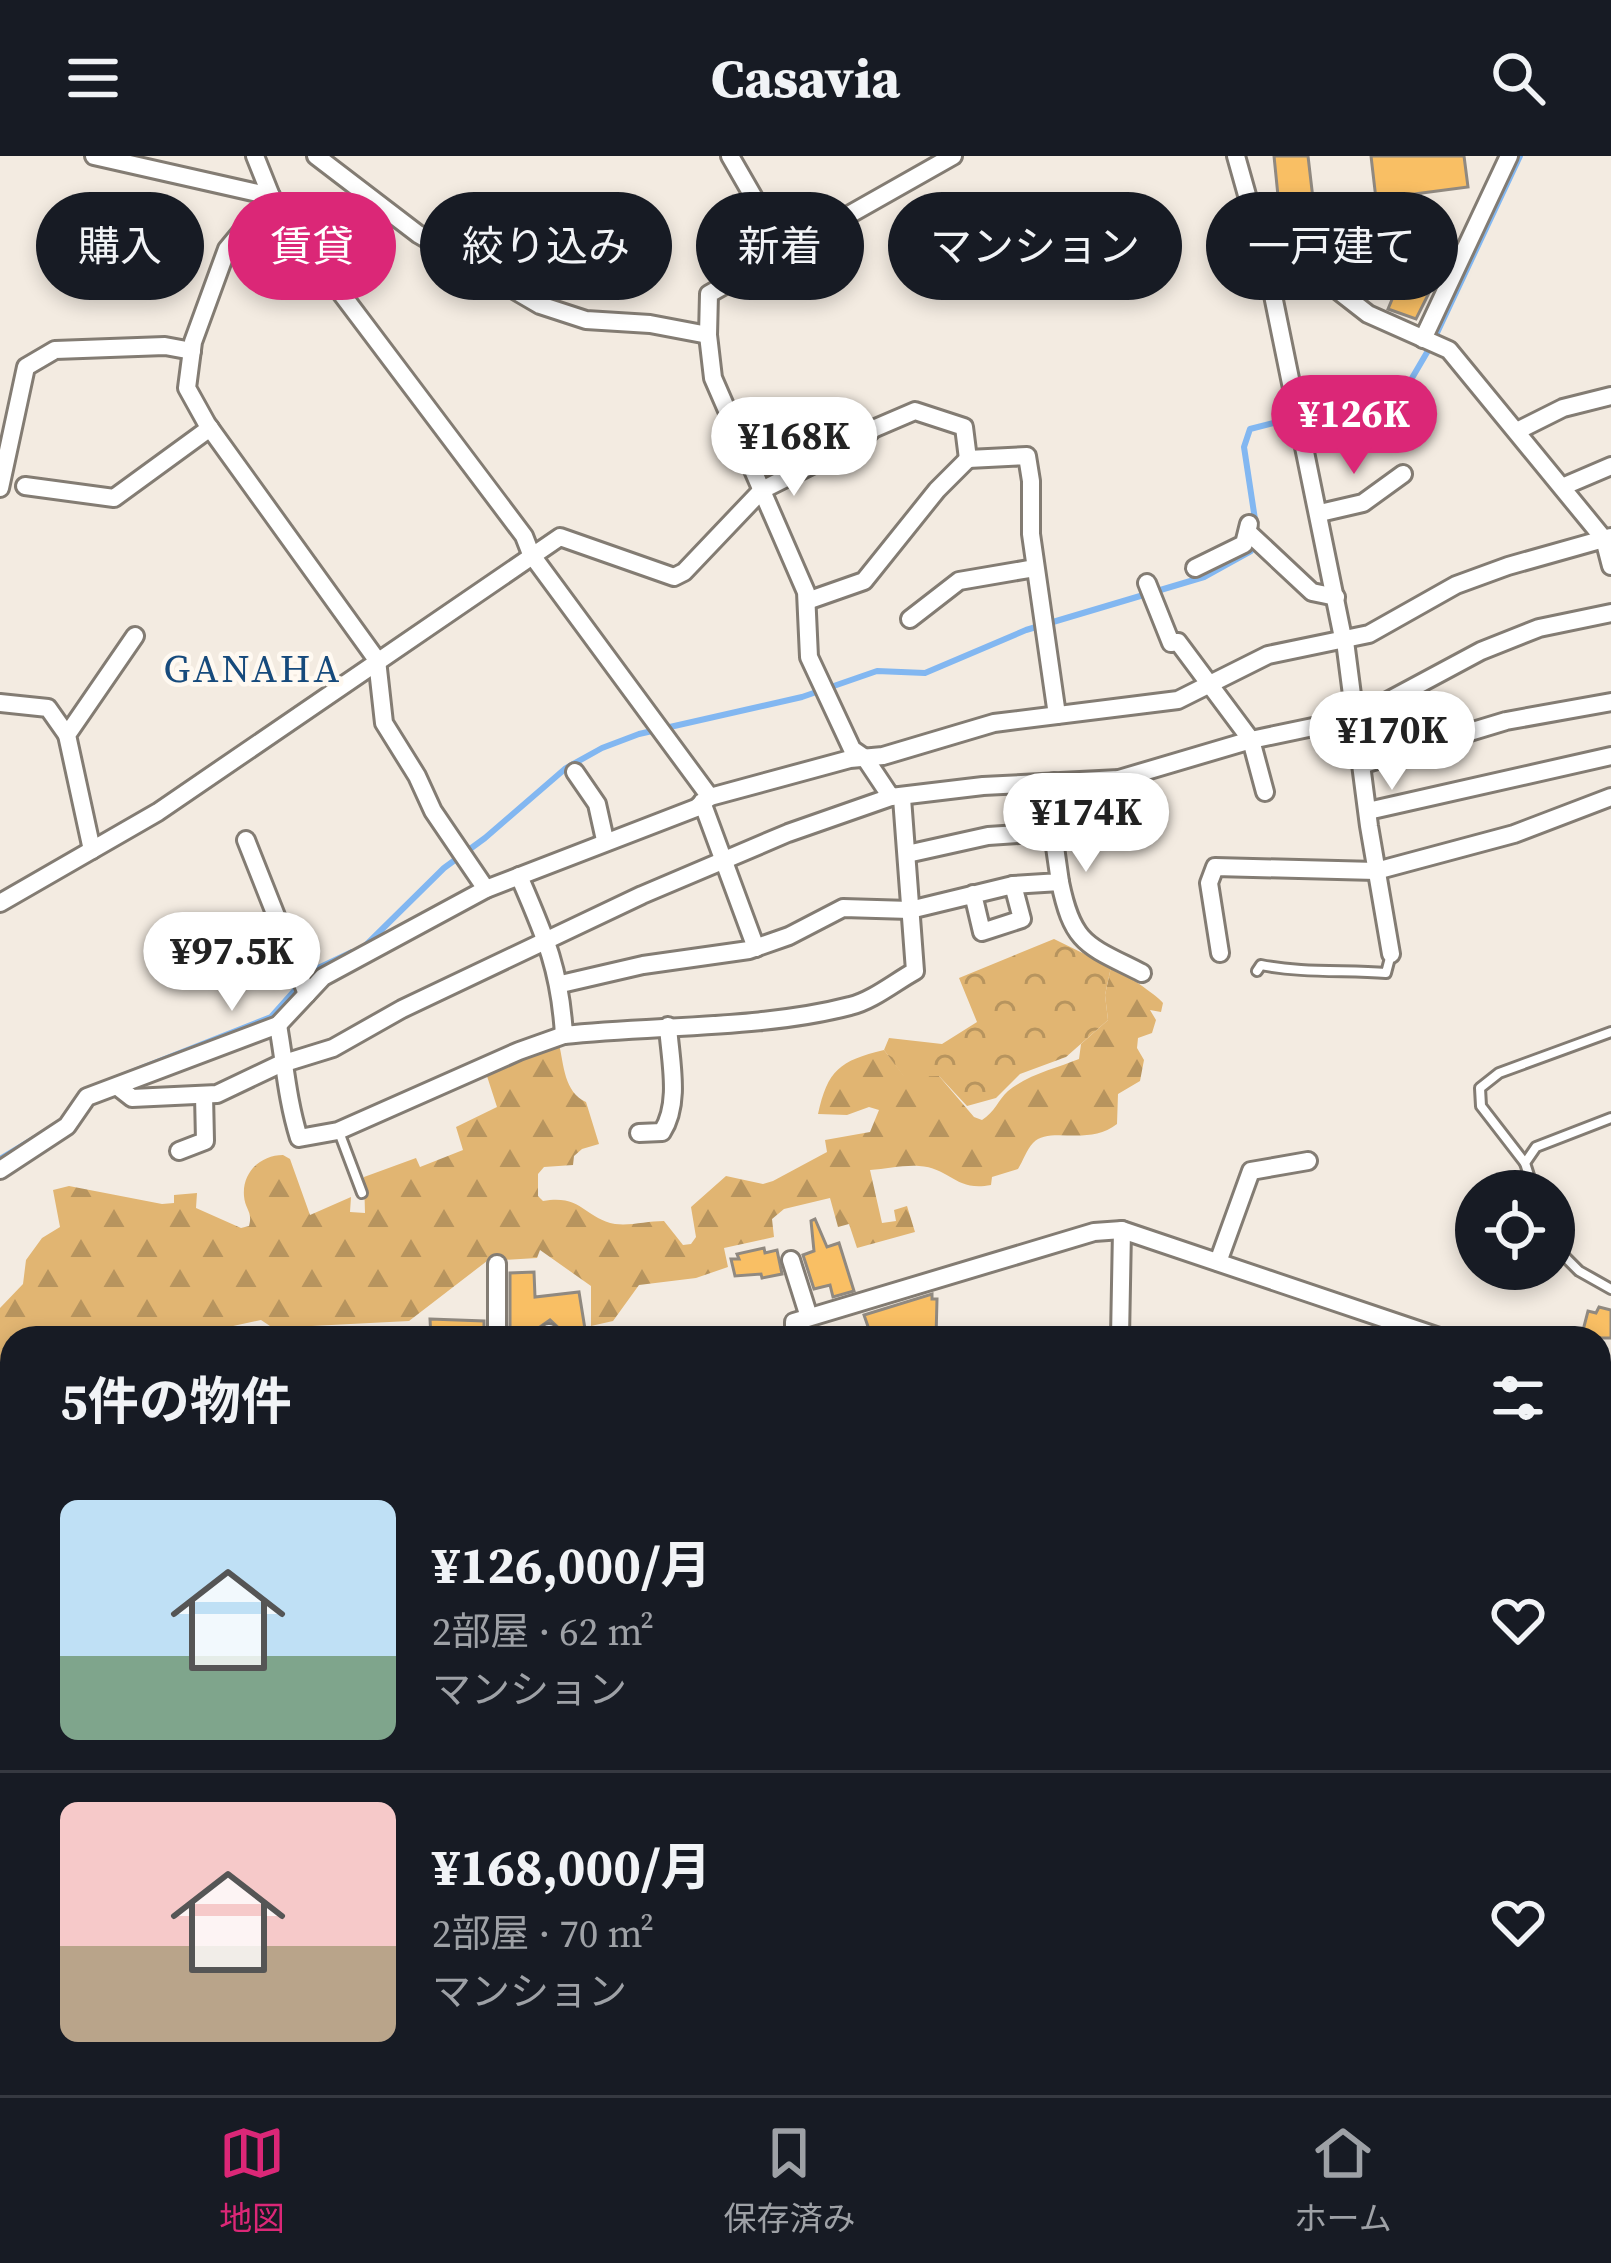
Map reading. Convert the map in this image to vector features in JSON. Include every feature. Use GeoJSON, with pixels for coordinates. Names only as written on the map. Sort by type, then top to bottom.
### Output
{"type":"FeatureCollection","features":[{"type":"Feature","properties":{"kind":"street"},"geometry":{"type":"LineString","coordinates":[[94,156],[253,192]]}},
{"type":"Feature","properties":{"kind":"street"},"geometry":{"type":"LineString","coordinates":[[255,156],[269,192]]}},
{"type":"Feature","properties":{"kind":"street"},"geometry":{"type":"LineString","coordinates":[[316,156],[418,234],[540,305],[586,320],[650,323],[708,334]]}},
{"type":"Feature","properties":{"kind":"street"},"geometry":{"type":"LineString","coordinates":[[730,156],[751,192]]}},
{"type":"Feature","properties":{"kind":"street"},"geometry":{"type":"LineString","coordinates":[[864,206],[953,156]]}},
{"type":"Feature","properties":{"kind":"street"},"geometry":{"type":"LineString","coordinates":[[1236,156],[1246,192]]}},
{"type":"Feature","properties":{"kind":"street"},"geometry":{"type":"LineString","coordinates":[[1423,339],[1509,156]]}},
{"type":"Feature","properties":{"kind":"street"},"geometry":{"type":"LineString","coordinates":[[228,247],[192,351],[187,388],[210,428],[377,660],[384,723],[486,889]]}},
{"type":"Feature","properties":{"kind":"street"},"geometry":{"type":"LineString","coordinates":[[348,300],[524,536],[531,554],[706,800],[756,948]]}},
{"type":"Feature","properties":{"kind":"street"},"geometry":{"type":"LineString","coordinates":[[278,1025],[285,1093],[299,1138],[338,1130],[564,1035],[720,1024],[854,1006],[915,971],[908,854],[897,798],[852,749],[808,657],[807,601],[712,378],[709,300]]}},
{"type":"Feature","properties":{"kind":"street"},"geometry":{"type":"LineString","coordinates":[[1274,300],[1344,637],[1391,954]]}},
{"type":"Feature","properties":{"kind":"street"},"geometry":{"type":"LineString","coordinates":[[1349,300],[1367,314],[1449,350],[1607,538],[1611,566]]}},
{"type":"Feature","properties":{"kind":"street"},"geometry":{"type":"LineString","coordinates":[[0,488],[26,367],[55,350],[165,346],[192,351]]}},
{"type":"Feature","properties":{"kind":"street"},"geometry":{"type":"LineString","coordinates":[[1517,431],[1563,408],[1611,396]]}},
{"type":"Feature","properties":{"kind":"street"},"geometry":{"type":"LineString","coordinates":[[0,903],[158,812],[560,537],[674,577],[762,490],[915,411],[964,427],[968,459]]}},
{"type":"Feature","properties":{"kind":"street"},"geometry":{"type":"LineString","coordinates":[[25,486],[114,498],[210,428]]}},
{"type":"Feature","properties":{"kind":"street"},"geometry":{"type":"LineString","coordinates":[[807,601],[864,581],[968,459],[1027,456],[1040,612],[1048,634],[1057,715]]}},
{"type":"Feature","properties":{"kind":"street"},"geometry":{"type":"LineString","coordinates":[[1562,487],[1611,466]]}},
{"type":"Feature","properties":{"kind":"street"},"geometry":{"type":"LineString","coordinates":[[1320,513],[1364,503],[1402,474]]}},
{"type":"Feature","properties":{"kind":"street"},"geometry":{"type":"LineString","coordinates":[[1195,568],[1244,544],[1249,529],[1312,592],[1336,596]]}},
{"type":"Feature","properties":{"kind":"street"},"geometry":{"type":"LineString","coordinates":[[0,1170],[67,1126],[87,1096],[278,1025],[323,976],[486,889],[696,808],[706,800],[994,723],[1158,705],[1213,685],[1268,655],[1391,624],[1456,585],[1607,538]]}},
{"type":"Feature","properties":{"kind":"street"},"geometry":{"type":"LineString","coordinates":[[910,619],[959,580],[1035,568]]}},
{"type":"Feature","properties":{"kind":"street"},"geometry":{"type":"LineString","coordinates":[[1147,583],[1171,643],[1178,642],[1252,740],[1265,792]]}},
{"type":"Feature","properties":{"kind":"street"},"geometry":{"type":"LineString","coordinates":[[118,1087],[132,1098],[217,1094],[285,1063],[333,1048],[546,938],[723,860],[897,798],[983,786],[1119,779],[1252,740],[1356,718],[1481,650],[1539,628],[1611,613]]}},
{"type":"Feature","properties":{"kind":"street"},"geometry":{"type":"LineString","coordinates":[[67,735],[135,636]]}},
{"type":"Feature","properties":{"kind":"street"},"geometry":{"type":"LineString","coordinates":[[1364,764],[1506,721],[1611,702]]}},
{"type":"Feature","properties":{"kind":"street"},"geometry":{"type":"LineString","coordinates":[[0,703],[48,708],[67,735],[92,850]]}},
{"type":"Feature","properties":{"kind":"street"},"geometry":{"type":"LineString","coordinates":[[1367,811],[1611,756]]}},
{"type":"Feature","properties":{"kind":"street"},"geometry":{"type":"LineString","coordinates":[[575,772],[597,804],[605,840]]}},
{"type":"Feature","properties":{"kind":"street"},"geometry":{"type":"LineString","coordinates":[[908,854],[988,836],[1114,828],[1119,779]]}},
{"type":"Feature","properties":{"kind":"street"},"geometry":{"type":"LineString","coordinates":[[1054,782],[1053,832],[1068,921],[1088,945],[1142,973]]}},
{"type":"Feature","properties":{"kind":"street"},"geometry":{"type":"LineString","coordinates":[[1220,953],[1209,883],[1215,867],[1376,871],[1514,834],[1611,796]]}},
{"type":"Feature","properties":{"kind":"street"},"geometry":{"type":"LineString","coordinates":[[246,840],[307,993]]}},
{"type":"Feature","properties":{"kind":"street"},"geometry":{"type":"LineString","coordinates":[[519,876],[561,984],[564,1035]]}},
{"type":"Feature","properties":{"kind":"street"},"geometry":{"type":"LineString","coordinates":[[561,984],[643,964],[756,948],[843,908],[910,910],[1013,885],[1060,882]]}},
{"type":"Feature","properties":{"kind":"street"},"geometry":{"type":"LineString","coordinates":[[973,894],[982,932],[1022,919],[1013,885]]}},
{"type":"Feature","properties":{"kind":"street"},"geometry":{"type":"LineString","coordinates":[[639,1133],[662,1132],[669,1120],[673,1098],[668,1026]]}},
{"type":"Feature","properties":{"kind":"street"},"geometry":{"type":"LineString","coordinates":[[179,1150],[205,1141],[204,1095]]}},
{"type":"Feature","properties":{"kind":"street"},"geometry":{"type":"LineString","coordinates":[[1218,1262],[1251,1171],[1308,1161]]}},
{"type":"Feature","properties":{"kind":"street"},"geometry":{"type":"LineString","coordinates":[[1120,1326],[1122,1230]]}},
{"type":"Feature","properties":{"kind":"street"},"geometry":{"type":"LineString","coordinates":[[794,1326],[809,1317],[1094,1232],[1122,1230],[1401,1326]]}},
{"type":"Feature","properties":{"kind":"street"},"geometry":{"type":"LineString","coordinates":[[790,1260],[809,1317]]}},
{"type":"Feature","properties":{"kind":"street"},"geometry":{"type":"LineString","coordinates":[[497,1264],[497,1326]]}},
{"type":"Feature","properties":{"kind":"lane"},"geometry":{"type":"LineString","coordinates":[[1257,971],[1261,965],[1387,973],[1391,954]]}},
{"type":"Feature","properties":{"kind":"lane"},"geometry":{"type":"LineString","coordinates":[[1527,1170],[1481,1106],[1480,1088],[1499,1073],[1611,1032]]}},
{"type":"Feature","properties":{"kind":"lane"},"geometry":{"type":"LineString","coordinates":[[1525,1163],[1536,1147],[1611,1118]]}},
{"type":"Feature","properties":{"kind":"lane"},"geometry":{"type":"LineString","coordinates":[[338,1130],[362,1193]]}},
{"type":"Feature","properties":{"kind":"lane"},"geometry":{"type":"LineString","coordinates":[[1575,1266],[1611,1289]]}},
{"type":"Feature","properties":{"kind":"lane"},"geometry":{"type":"LineString","coordinates":[[0,1825],[0,1836]]}},
{"type":"Feature","properties":{"kind":"green space"},"geometry":{"type":"Polygon","coordinates":[[[1054,939],[1111,967],[1105,995],[1108,1020],[1066,1057],[1020,1074],[996,1098],[967,1106],[939,1076],[904,1077],[884,1050],[889,1038],[942,1044],[977,1022],[959,978],[1054,939]]]}},
{"type":"Feature","properties":{"kind":"green space"},"geometry":{"type":"Polygon","coordinates":[[[1111,967],[1163,1003],[1161,1012],[1150,1010],[1156,1020],[1152,1033],[1138,1038],[1144,1060],[1140,1081],[1118,1094],[1117,1124],[1094,1134],[1040,1138],[1018,1169],[992,1177],[991,1185],[961,1183],[919,1166],[870,1170],[882,1223],[896,1221],[894,1210],[907,1206],[915,1232],[857,1248],[849,1224],[838,1227],[830,1198],[784,1209],[772,1219],[774,1237],[724,1248],[728,1267],[696,1278],[639,1285],[613,1321],[591,1326],[591,1286],[540,1250],[537,1258],[487,1261],[409,1321],[312,1326],[270,1326],[261,1320],[233,1326],[0,1326],[0,1308],[23,1284],[26,1260],[42,1238],[60,1227],[53,1190],[69,1186],[162,1204],[174,1203],[174,1195],[197,1193],[196,1208],[241,1228],[250,1221],[244,1187],[250,1172],[267,1158],[283,1155],[290,1159],[310,1215],[351,1197],[350,1212],[365,1213],[364,1177],[416,1158],[420,1167],[463,1150],[456,1127],[497,1107],[485,1070],[559,1044],[569,1085],[586,1102],[599,1144],[582,1149],[573,1165],[544,1167],[538,1174],[538,1196],[543,1201],[575,1204],[615,1224],[664,1221],[683,1245],[691,1244],[696,1237],[691,1207],[726,1176],[763,1184],[773,1181],[827,1152],[825,1140],[870,1132],[879,1110],[869,1107],[847,1115],[818,1114],[831,1077],[846,1063],[884,1050],[904,1076],[939,1076],[974,1117],[982,1120],[1016,1085],[1079,1059],[1081,1044],[1108,1020],[1105,995],[1111,967]]]}},
{"type":"Feature","properties":{"kind":"building"},"geometry":{"type":"Polygon","coordinates":[[[1274,156],[1308,156],[1312,192],[1278,192],[1274,156]]]}},
{"type":"Feature","properties":{"kind":"building"},"geometry":{"type":"Polygon","coordinates":[[[1371,156],[1464,156],[1468,187],[1375,192],[1371,156]]]}},
{"type":"Feature","properties":{"kind":"building"},"geometry":{"type":"Polygon","coordinates":[[[1392,300],[1426,300],[1416,319],[1388,309],[1392,300]]]}},
{"type":"Feature","properties":{"kind":"building"},"geometry":{"type":"Polygon","coordinates":[[[815,1219],[827,1247],[839,1243],[854,1291],[833,1297],[830,1285],[814,1289],[803,1255],[814,1251],[811,1221],[815,1219]]]}},
{"type":"Feature","properties":{"kind":"building"},"geometry":{"type":"Polygon","coordinates":[[[764,1248],[765,1253],[777,1250],[782,1274],[735,1276],[731,1259],[764,1248]]]}},
{"type":"Feature","properties":{"kind":"building"},"geometry":{"type":"Polygon","coordinates":[[[534,1272],[535,1297],[579,1292],[585,1326],[557,1326],[550,1320],[541,1326],[510,1326],[510,1273],[534,1272]]]}},
{"type":"Feature","properties":{"kind":"building"},"geometry":{"type":"Polygon","coordinates":[[[932,1294],[937,1299],[936,1326],[868,1326],[864,1315],[932,1294]]]}},
{"type":"Feature","properties":{"kind":"building"},"geometry":{"type":"Polygon","coordinates":[[[1599,1307],[1611,1310],[1611,1326],[1584,1326],[1588,1311],[1596,1313],[1599,1307]]]}},
{"type":"Feature","properties":{"kind":"building"},"geometry":{"type":"Polygon","coordinates":[[[430,1319],[484,1321],[484,1326],[430,1326],[430,1319]]]}},
{"type":"Feature","properties":{"kind":"waterway"},"geometry":{"type":"LineString","coordinates":[[1436,335],[1520,156]]}},
{"type":"Feature","properties":{"kind":"waterway"},"geometry":{"type":"LineString","coordinates":[[1256,526],[1244,447],[1250,429],[1405,390],[1429,349]]}},
{"type":"Feature","properties":{"kind":"waterway"},"geometry":{"type":"LineString","coordinates":[[364,947],[444,868],[566,768],[602,748],[639,734],[802,697],[877,671],[925,673],[1026,630],[1204,577],[1251,551],[1253,539]]}},
{"type":"Feature","properties":{"kind":"waterway"},"geometry":{"type":"LineString","coordinates":[[86,1090],[271,1017],[312,971],[352,952]]}},
{"type":"Feature","properties":{"kind":"waterway"},"geometry":{"type":"LineString","coordinates":[[0,1159],[38,1136]]}},
{"type":"Feature","properties":{"kind":"district","name":"GANAHA"},"geometry":{"type":"Point","coordinates":[253,668]}}]}
